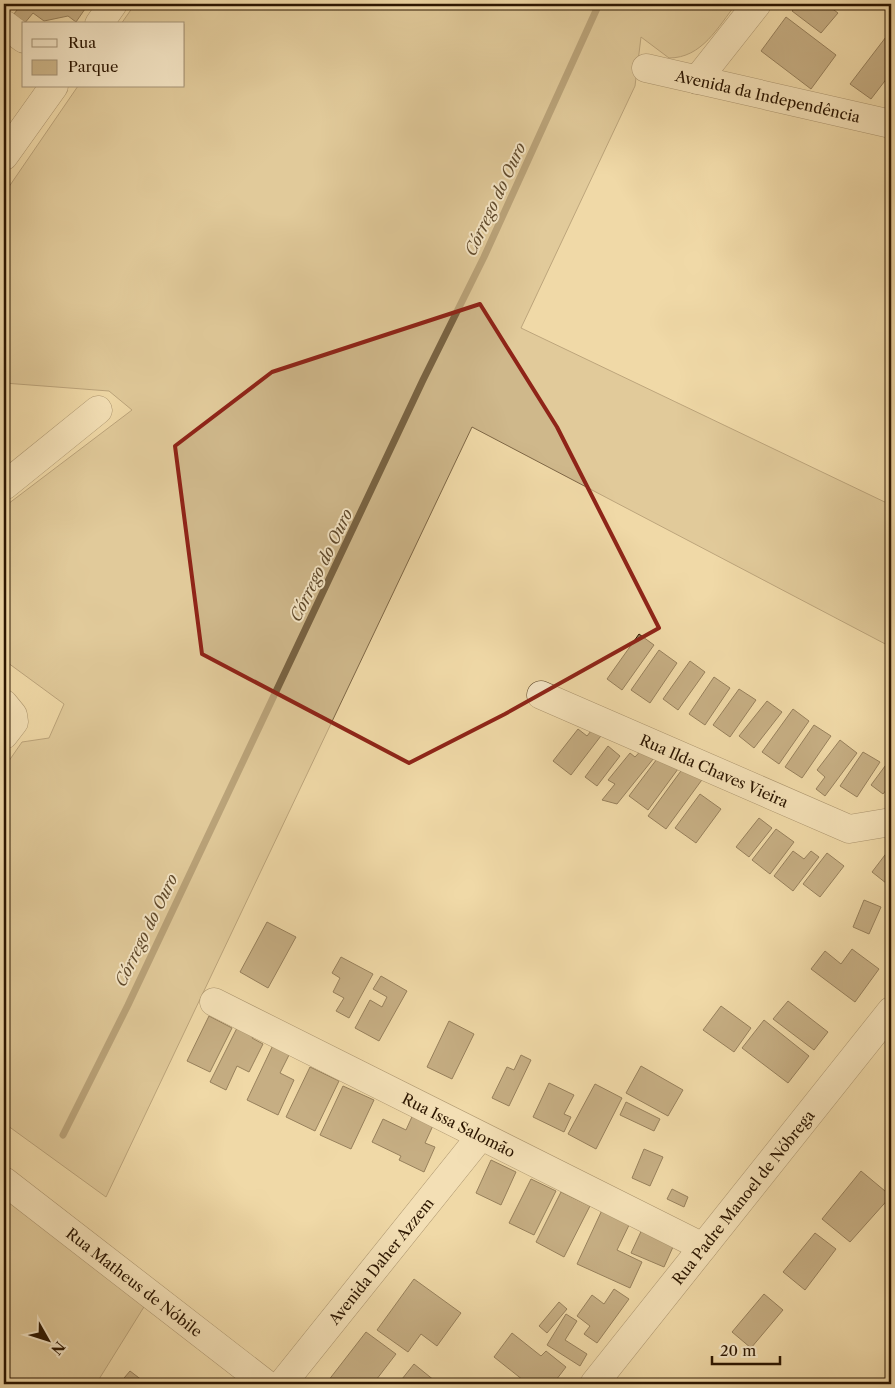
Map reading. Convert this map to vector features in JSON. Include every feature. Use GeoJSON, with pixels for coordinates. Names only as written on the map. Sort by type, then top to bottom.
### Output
{"type":"FeatureCollection","features":[{"type":"Feature","properties":{"kind":"street"},"geometry":{"type":"LineString","coordinates":[[99,22],[112,4]]}},
{"type":"Feature","properties":{"kind":"street"},"geometry":{"type":"LineString","coordinates":[[697,80],[757,4]]}},
{"type":"Feature","properties":{"kind":"street"},"geometry":{"type":"LineString","coordinates":[[4,24],[22,38]]}},
{"type":"Feature","properties":{"kind":"street","name":"Avenida da Independência"},"geometry":{"type":"LineString","coordinates":[[646,68],[891,124]]}},
{"type":"Feature","properties":{"kind":"street"},"geometry":{"type":"LineString","coordinates":[[4,156],[53,88]]}},
{"type":"Feature","properties":{"kind":"street"},"geometry":{"type":"LineString","coordinates":[[4,486],[98,410]]}},
{"type":"Feature","properties":{"kind":"street","name":"Rua Ilda Chaves Vieira"},"geometry":{"type":"LineString","coordinates":[[541,695],[849,829],[891,822]]}},
{"type":"Feature","properties":{"kind":"street"},"geometry":{"type":"LineString","coordinates":[[4,735],[14,722],[13,715],[6,706]]}},
{"type":"Feature","properties":{"kind":"street","name":"Rua Issa Salomão"},"geometry":{"type":"LineString","coordinates":[[214,1002],[480,1137],[703,1247]]}},
{"type":"Feature","properties":{"kind":"street","name":"Rua Padre Manoel de Nóbrega"},"geometry":{"type":"LineString","coordinates":[[594,1384],[891,1010]]}},
{"type":"Feature","properties":{"kind":"street","name":"Avenida Daher Azzem"},"geometry":{"type":"LineString","coordinates":[[282,1384],[480,1137]]}},
{"type":"Feature","properties":{"kind":"street","name":"Rua Matheus de Nóbile"},"geometry":{"type":"LineString","coordinates":[[4,1181],[266,1384]]}},
{"type":"Feature","properties":{"kind":"highlighted area"},"geometry":{"type":"Polygon","coordinates":[[[480,304],[557,427],[659,628],[505,714],[409,763],[202,654],[175,446],[272,372],[480,304]]]}},
{"type":"Feature","properties":{"kind":"green space"},"geometry":{"type":"Polygon","coordinates":[[[135,4],[736,4],[708,40],[691,53],[681,57],[669,58],[641,37],[635,86],[521,328],[891,505],[891,647],[472,427],[106,1197],[4,1123],[4,768],[22,742],[49,738],[64,704],[4,660],[4,507],[132,410],[109,391],[4,383],[4,194],[77,88],[185,88],[185,22],[122,22],[135,4]]]}},
{"type":"Feature","properties":{"kind":"green space"},"geometry":{"type":"Polygon","coordinates":[[[4,1192],[147,1302],[96,1384],[4,1384],[4,1192]]]}},
{"type":"Feature","properties":{"kind":"building"},"geometry":{"type":"Polygon","coordinates":[[[22,4],[78,4],[85,9],[76,22],[68,16],[44,21],[33,13],[26,22],[22,22],[13,15],[22,4]]]}},
{"type":"Feature","properties":{"kind":"building"},"geometry":{"type":"Polygon","coordinates":[[[798,4],[826,4],[838,13],[821,33],[792,11],[798,4]]]}},
{"type":"Feature","properties":{"kind":"building"},"geometry":{"type":"Polygon","coordinates":[[[786,17],[836,55],[811,89],[761,51],[786,17]]]}},
{"type":"Feature","properties":{"kind":"building"},"geometry":{"type":"Polygon","coordinates":[[[889,33],[891,35],[891,73],[871,99],[850,84],[889,33]]]}},
{"type":"Feature","properties":{"kind":"building"},"geometry":{"type":"Polygon","coordinates":[[[639,634],[654,645],[622,690],[607,679],[639,634]]]}},
{"type":"Feature","properties":{"kind":"building"},"geometry":{"type":"Polygon","coordinates":[[[659,650],[677,663],[650,703],[631,690],[659,650]]]}},
{"type":"Feature","properties":{"kind":"building"},"geometry":{"type":"Polygon","coordinates":[[[690,661],[705,672],[678,710],[663,699],[690,661]]]}},
{"type":"Feature","properties":{"kind":"building"},"geometry":{"type":"Polygon","coordinates":[[[714,677],[730,688],[705,725],[689,714],[714,677]]]}},
{"type":"Feature","properties":{"kind":"building"},"geometry":{"type":"Polygon","coordinates":[[[739,689],[756,700],[730,737],[713,725],[739,689]]]}},
{"type":"Feature","properties":{"kind":"building"},"geometry":{"type":"Polygon","coordinates":[[[767,701],[782,712],[754,748],[739,736],[767,701]]]}},
{"type":"Feature","properties":{"kind":"building"},"geometry":{"type":"Polygon","coordinates":[[[793,709],[809,721],[779,764],[762,752],[793,709]]]}},
{"type":"Feature","properties":{"kind":"building"},"geometry":{"type":"Polygon","coordinates":[[[599,721],[607,728],[571,775],[553,761],[578,729],[587,736],[599,721]]]}},
{"type":"Feature","properties":{"kind":"building"},"geometry":{"type":"Polygon","coordinates":[[[814,725],[831,736],[802,778],[785,767],[814,725]]]}},
{"type":"Feature","properties":{"kind":"building"},"geometry":{"type":"Polygon","coordinates":[[[840,740],[857,753],[825,796],[816,789],[825,777],[817,770],[840,740]]]}},
{"type":"Feature","properties":{"kind":"building"},"geometry":{"type":"Polygon","coordinates":[[[646,745],[658,753],[617,804],[602,800],[615,784],[608,780],[630,753],[635,757],[646,745]]]}},
{"type":"Feature","properties":{"kind":"building"},"geometry":{"type":"Polygon","coordinates":[[[608,746],[620,756],[597,786],[585,777],[608,746]]]}},
{"type":"Feature","properties":{"kind":"building"},"geometry":{"type":"Polygon","coordinates":[[[863,752],[880,762],[857,797],[840,786],[863,752]]]}},
{"type":"Feature","properties":{"kind":"building"},"geometry":{"type":"Polygon","coordinates":[[[660,755],[678,769],[648,810],[629,796],[660,755]]]}},
{"type":"Feature","properties":{"kind":"building"},"geometry":{"type":"Polygon","coordinates":[[[891,758],[891,784],[883,794],[871,785],[891,758]]]}},
{"type":"Feature","properties":{"kind":"building"},"geometry":{"type":"Polygon","coordinates":[[[686,764],[704,777],[666,829],[648,816],[686,764]]]}},
{"type":"Feature","properties":{"kind":"building"},"geometry":{"type":"Polygon","coordinates":[[[700,794],[721,809],[696,843],[675,828],[700,794]]]}},
{"type":"Feature","properties":{"kind":"building"},"geometry":{"type":"Polygon","coordinates":[[[759,818],[772,828],[749,857],[736,847],[759,818]]]}},
{"type":"Feature","properties":{"kind":"building"},"geometry":{"type":"Polygon","coordinates":[[[776,829],[794,842],[770,874],[752,860],[776,829]]]}},
{"type":"Feature","properties":{"kind":"building"},"geometry":{"type":"Polygon","coordinates":[[[793,851],[804,859],[811,851],[819,857],[793,891],[774,876],[793,851]]]}},
{"type":"Feature","properties":{"kind":"building"},"geometry":{"type":"Polygon","coordinates":[[[888,851],[891,853],[891,887],[872,872],[888,851]]]}},
{"type":"Feature","properties":{"kind":"building"},"geometry":{"type":"Polygon","coordinates":[[[827,853],[844,866],[820,897],[803,884],[827,853]]]}},
{"type":"Feature","properties":{"kind":"building"},"geometry":{"type":"Polygon","coordinates":[[[864,900],[881,907],[869,934],[853,927],[864,900]]]}},
{"type":"Feature","properties":{"kind":"building"},"geometry":{"type":"Polygon","coordinates":[[[267,922],[296,937],[268,988],[240,972],[267,922]]]}},
{"type":"Feature","properties":{"kind":"building"},"geometry":{"type":"Polygon","coordinates":[[[852,949],[879,969],[855,1002],[811,969],[825,951],[841,964],[852,949]]]}},
{"type":"Feature","properties":{"kind":"building"},"geometry":{"type":"Polygon","coordinates":[[[341,957],[373,974],[349,1018],[336,1011],[344,998],[333,992],[340,978],[332,973],[341,957]]]}},
{"type":"Feature","properties":{"kind":"building"},"geometry":{"type":"Polygon","coordinates":[[[381,976],[407,991],[379,1041],[355,1028],[370,1000],[382,1007],[387,997],[373,989],[381,976]]]}},
{"type":"Feature","properties":{"kind":"building"},"geometry":{"type":"Polygon","coordinates":[[[788,1001],[828,1032],[814,1050],[773,1019],[788,1001]]]}},
{"type":"Feature","properties":{"kind":"building"},"geometry":{"type":"Polygon","coordinates":[[[721,1006],[751,1028],[734,1052],[703,1030],[721,1006]]]}},
{"type":"Feature","properties":{"kind":"building"},"geometry":{"type":"Polygon","coordinates":[[[209,1016],[232,1028],[210,1072],[187,1061],[209,1016]]]}},
{"type":"Feature","properties":{"kind":"building"},"geometry":{"type":"Polygon","coordinates":[[[242,1018],[259,1026],[252,1038],[263,1044],[249,1072],[237,1066],[226,1090],[210,1082],[242,1018]]]}},
{"type":"Feature","properties":{"kind":"building"},"geometry":{"type":"Polygon","coordinates":[[[764,1020],[809,1056],[788,1083],[742,1048],[764,1020]]]}},
{"type":"Feature","properties":{"kind":"building"},"geometry":{"type":"Polygon","coordinates":[[[449,1021],[474,1034],[452,1079],[427,1067],[449,1021]]]}},
{"type":"Feature","properties":{"kind":"building"},"geometry":{"type":"Polygon","coordinates":[[[274,1043],[291,1051],[280,1073],[294,1080],[278,1115],[247,1100],[274,1043]]]}},
{"type":"Feature","properties":{"kind":"building"},"geometry":{"type":"Polygon","coordinates":[[[521,1055],[531,1060],[509,1106],[492,1098],[507,1067],[514,1070],[521,1055]]]}},
{"type":"Feature","properties":{"kind":"building"},"geometry":{"type":"Polygon","coordinates":[[[641,1066],[683,1090],[668,1116],[626,1093],[641,1066]]]}},
{"type":"Feature","properties":{"kind":"building"},"geometry":{"type":"Polygon","coordinates":[[[310,1067],[339,1081],[315,1131],[286,1117],[310,1067]]]}},
{"type":"Feature","properties":{"kind":"building"},"geometry":{"type":"Polygon","coordinates":[[[549,1083],[574,1095],[564,1114],[571,1117],[564,1132],[533,1117],[549,1083]]]}},
{"type":"Feature","properties":{"kind":"building"},"geometry":{"type":"Polygon","coordinates":[[[595,1084],[622,1098],[596,1149],[568,1134],[595,1084]]]}},
{"type":"Feature","properties":{"kind":"building"},"geometry":{"type":"Polygon","coordinates":[[[343,1086],[374,1100],[351,1149],[320,1135],[343,1086]]]}},
{"type":"Feature","properties":{"kind":"building"},"geometry":{"type":"Polygon","coordinates":[[[626,1102],[660,1119],[654,1131],[620,1115],[626,1102]]]}},
{"type":"Feature","properties":{"kind":"building"},"geometry":{"type":"Polygon","coordinates":[[[415,1110],[436,1119],[425,1143],[435,1147],[424,1172],[399,1160],[401,1156],[372,1142],[383,1119],[406,1130],[415,1110]]]}},
{"type":"Feature","properties":{"kind":"building"},"geometry":{"type":"Polygon","coordinates":[[[644,1149],[663,1157],[650,1186],[632,1178],[644,1149]]]}},
{"type":"Feature","properties":{"kind":"building"},"geometry":{"type":"Polygon","coordinates":[[[491,1160],[516,1172],[501,1205],[476,1193],[491,1160]]]}},
{"type":"Feature","properties":{"kind":"building"},"geometry":{"type":"Polygon","coordinates":[[[861,1171],[891,1196],[850,1242],[822,1219],[861,1171]]]}},
{"type":"Feature","properties":{"kind":"building"},"geometry":{"type":"Polygon","coordinates":[[[531,1179],[556,1191],[534,1235],[509,1223],[531,1179]]]}},
{"type":"Feature","properties":{"kind":"building"},"geometry":{"type":"Polygon","coordinates":[[[672,1189],[688,1197],[684,1207],[667,1199],[672,1189]]]}},
{"type":"Feature","properties":{"kind":"building"},"geometry":{"type":"Polygon","coordinates":[[[561,1192],[590,1206],[564,1257],[536,1242],[561,1192]]]}},
{"type":"Feature","properties":{"kind":"building"},"geometry":{"type":"Polygon","coordinates":[[[603,1208],[631,1221],[617,1250],[642,1262],[630,1288],[577,1264],[603,1208]]]}},
{"type":"Feature","properties":{"kind":"building"},"geometry":{"type":"Polygon","coordinates":[[[645,1223],[677,1238],[664,1267],[631,1253],[645,1223]]]}},
{"type":"Feature","properties":{"kind":"building"},"geometry":{"type":"Polygon","coordinates":[[[815,1233],[836,1249],[805,1290],[783,1272],[815,1233]]]}},
{"type":"Feature","properties":{"kind":"building"},"geometry":{"type":"Polygon","coordinates":[[[414,1279],[461,1313],[437,1346],[421,1334],[408,1352],[377,1330],[414,1279]]]}},
{"type":"Feature","properties":{"kind":"building"},"geometry":{"type":"Polygon","coordinates":[[[614,1289],[629,1299],[597,1343],[584,1334],[590,1326],[577,1316],[592,1295],[604,1304],[614,1289]]]}},
{"type":"Feature","properties":{"kind":"building"},"geometry":{"type":"Polygon","coordinates":[[[764,1294],[783,1310],[751,1348],[732,1332],[764,1294]]]}},
{"type":"Feature","properties":{"kind":"building"},"geometry":{"type":"Polygon","coordinates":[[[559,1302],[567,1309],[547,1333],[539,1326],[559,1302]]]}},
{"type":"Feature","properties":{"kind":"building"},"geometry":{"type":"Polygon","coordinates":[[[566,1314],[577,1321],[565,1340],[587,1354],[580,1366],[547,1345],[566,1314]]]}},
{"type":"Feature","properties":{"kind":"building"},"geometry":{"type":"Polygon","coordinates":[[[366,1332],[396,1354],[373,1384],[333,1384],[328,1381],[366,1332]]]}},
{"type":"Feature","properties":{"kind":"building"},"geometry":{"type":"Polygon","coordinates":[[[512,1333],[541,1356],[546,1351],[566,1367],[553,1384],[528,1384],[494,1357],[512,1333]]]}},
{"type":"Feature","properties":{"kind":"building"},"geometry":{"type":"Polygon","coordinates":[[[414,1364],[435,1381],[433,1384],[398,1384],[414,1364]]]}},
{"type":"Feature","properties":{"kind":"building"},"geometry":{"type":"Polygon","coordinates":[[[130,1371],[147,1384],[119,1384],[130,1371]]]}},
{"type":"Feature","properties":{"kind":"waterway","name":"Córrego do Ouro"},"geometry":{"type":"LineString","coordinates":[[63,1135],[128,1005],[423,380],[484,257],[599,4]]}}]}
